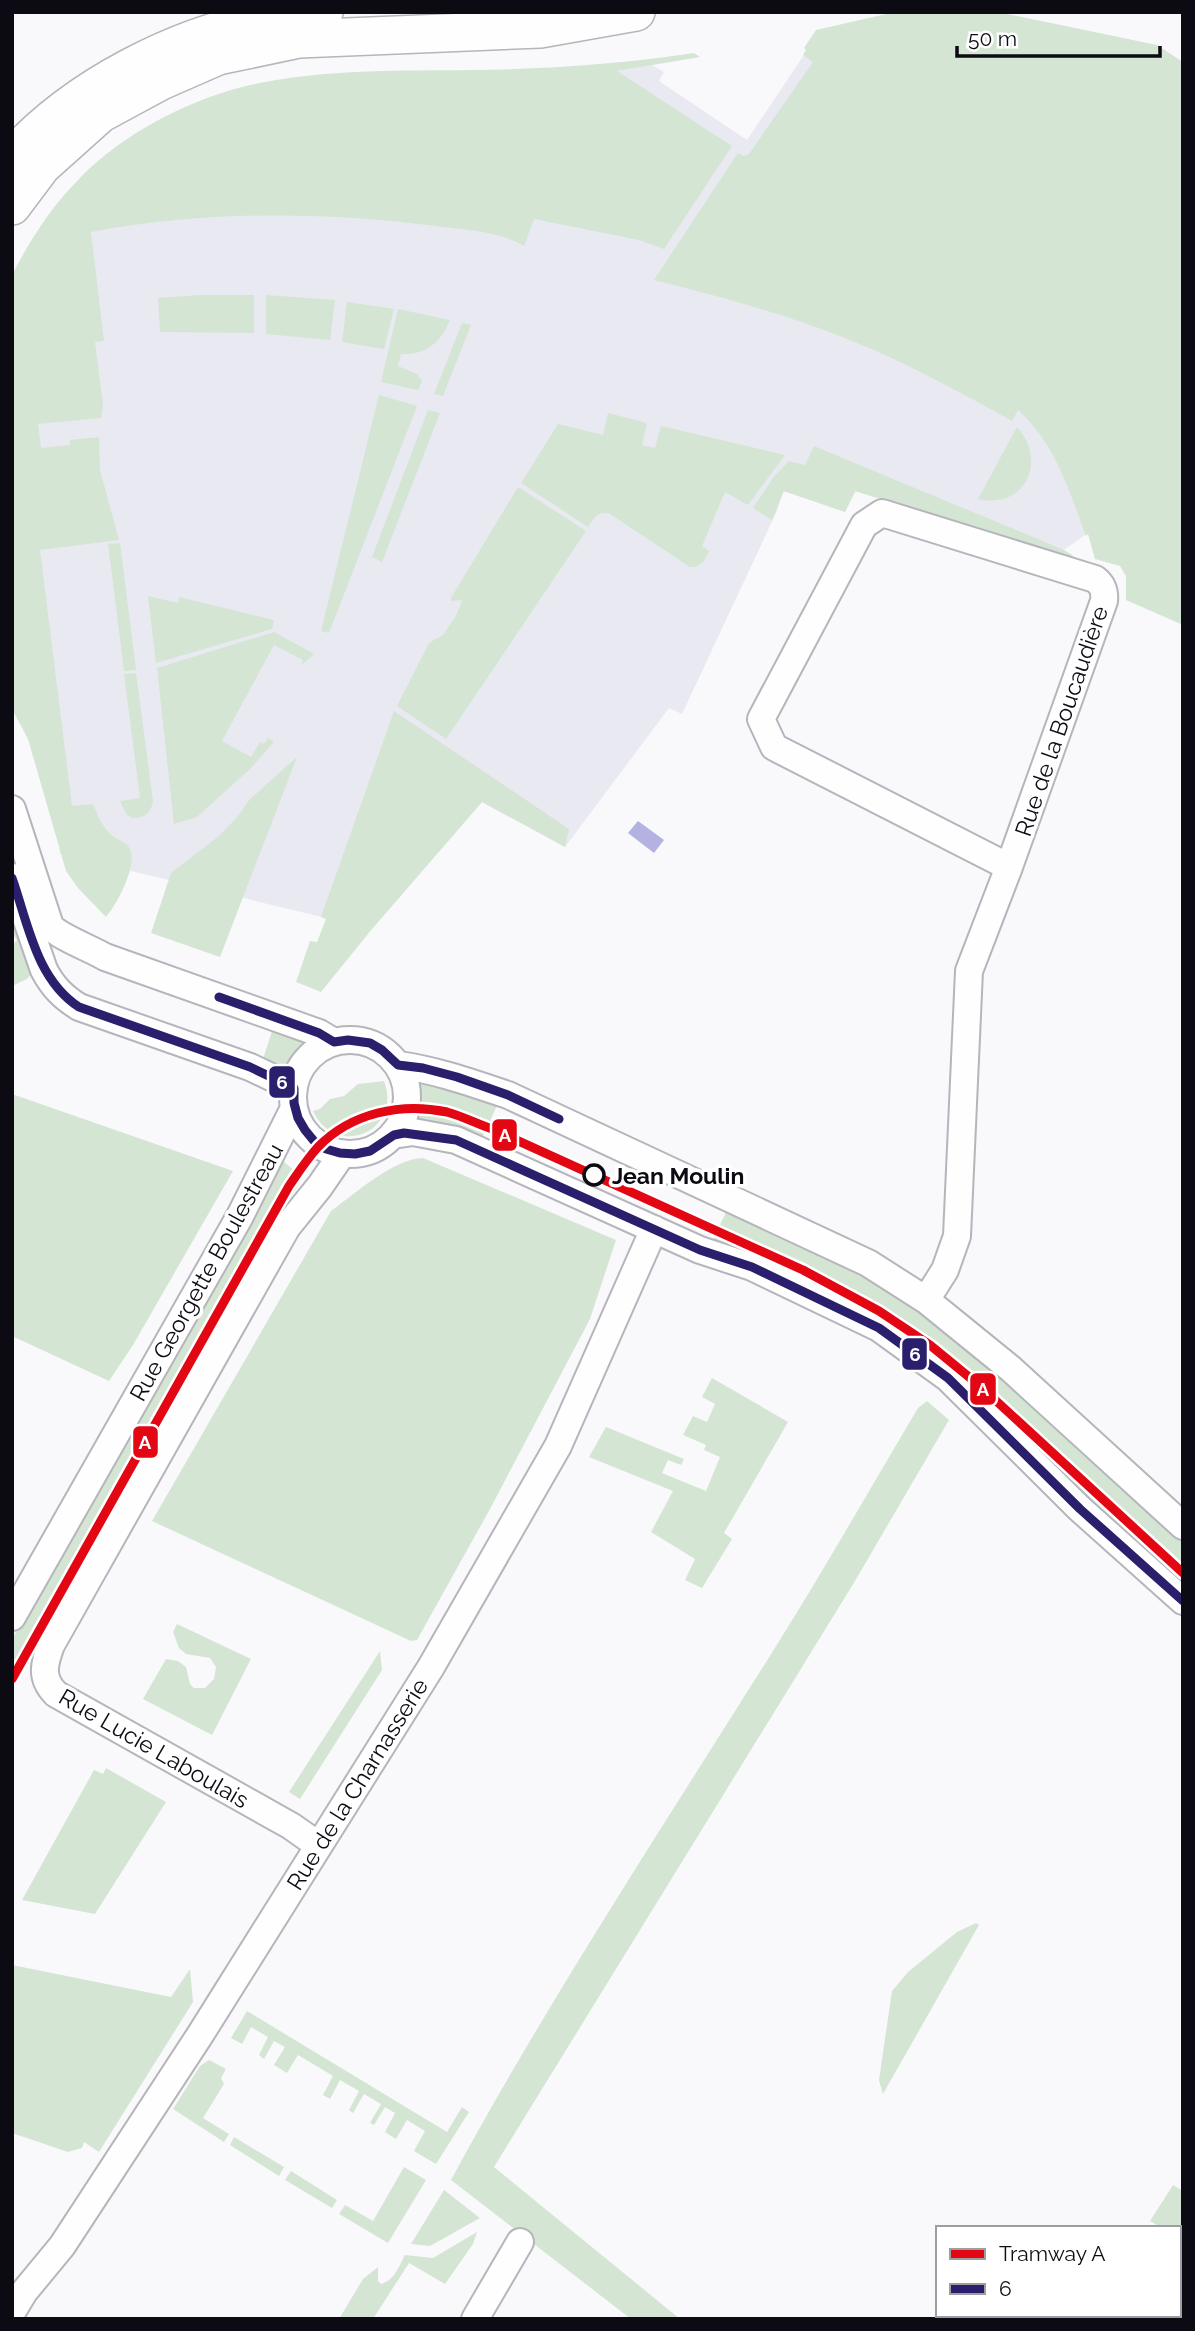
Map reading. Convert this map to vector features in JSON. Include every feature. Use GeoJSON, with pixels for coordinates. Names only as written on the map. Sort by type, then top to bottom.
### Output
{"type":"FeatureCollection","features":[{"type":"Feature","properties":{"kind":"main road"},"geometry":{"type":"LineString","coordinates":[[12,157],[27,140],[90,90],[150,58],[205,35],[270,18],[324,12]]}},
{"type":"Feature","properties":{"kind":"main road"},"geometry":{"type":"LineString","coordinates":[[12,206],[42,166],[100,114],[162,81],[218,56],[299,40],[540,29],[636,12]]}},
{"type":"Feature","properties":{"kind":"street","name":"Rue de la Boucaudière"},"geometry":{"type":"LineString","coordinates":[[926,1300],[945,1270],[957,1236],[969,971],[1009,867],[1104,601],[1103,588],[1095,579],[882,513],[864,526],[761,719],[774,747],[1009,867]]}},
{"type":"Feature","properties":{"kind":"street"},"geometry":{"type":"LineString","coordinates":[[12,809],[50,926],[56,933],[105,957],[318,1032],[334,1042]]}},
{"type":"Feature","properties":{"kind":"street"},"geometry":{"type":"LineString","coordinates":[[12,877],[44,970],[62,997],[79,1007],[250,1067],[294,1098]]}},
{"type":"Feature","properties":{"kind":"street"},"geometry":{"type":"LineString","coordinates":[[348,1040],[370,1043],[398,1065],[407,1086],[407,1100],[403,1119],[393,1135],[382,1144],[370,1151],[342,1154],[320,1146],[299,1124],[294,1098],[298,1074],[305,1062],[321,1048],[348,1040]]}},
{"type":"Feature","properties":{"kind":"street"},"geometry":{"type":"LineString","coordinates":[[398,1065],[446,1074],[508,1095],[868,1263],[926,1300],[1011,1369],[1183,1526]]}},
{"type":"Feature","properties":{"kind":"street","name":"Rue Georgette Boulestreau"},"geometry":{"type":"LineString","coordinates":[[12,1617],[240,1216],[294,1098]]}},
{"type":"Feature","properties":{"kind":"street"},"geometry":{"type":"LineString","coordinates":[[393,1135],[413,1132],[456,1140],[700,1250],[751,1267],[879,1328],[948,1378],[1080,1509],[1183,1601]]}},
{"type":"Feature","properties":{"kind":"street","name":"Rue Lucie Laboulais"},"geometry":{"type":"LineString","coordinates":[[318,1845],[291,1826],[57,1694],[46,1678],[44,1665],[51,1644],[287,1227],[342,1154]]}},
{"type":"Feature","properties":{"kind":"street","name":"Rue de la Charnasserie"},"geometry":{"type":"LineString","coordinates":[[12,2312],[24,2292],[62,2246],[114,2168],[431,1667],[558,1446],[654,1229]]}},
{"type":"Feature","properties":{"kind":"street"},"geometry":{"type":"LineString","coordinates":[[475,2319],[520,2242]]}},
{"type":"Feature","properties":{"kind":"shaded area"},"geometry":{"type":"Polygon","coordinates":[[[948,12],[1088,533],[1055,556],[856,491],[845,512],[783,491],[777,511],[682,714],[669,708],[565,847],[482,802],[372,929],[60,854],[12,309],[68,219],[580,77],[652,65],[664,72],[659,81],[747,140],[806,52],[948,12]]]}},
{"type":"Feature","properties":{"kind":"green space"},"geometry":{"type":"Polygon","coordinates":[[[895,12],[998,12],[1157,45],[1183,62],[1183,625],[1126,600],[1126,576],[1120,566],[1095,559],[1088,534],[1086,536],[1060,468],[1042,437],[1018,410],[1012,421],[923,373],[843,337],[763,310],[654,280],[738,153],[744,156],[749,154],[813,62],[803,55],[806,50],[804,48],[816,30],[895,12]]]}},
{"type":"Feature","properties":{"kind":"green space"},"geometry":{"type":"Polygon","coordinates":[[[694,53],[700,57],[617,71],[732,146],[664,249],[639,240],[534,219],[524,246],[504,237],[470,230],[393,221],[307,216],[177,220],[91,232],[104,341],[95,342],[103,405],[101,418],[38,424],[41,448],[70,445],[70,440],[99,437],[100,470],[119,540],[40,550],[72,806],[93,804],[107,830],[127,845],[131,853],[132,861],[126,882],[106,917],[66,871],[28,739],[12,709],[12,275],[42,224],[79,179],[119,145],[141,130],[190,105],[240,88],[291,78],[342,73],[556,67],[694,53]]]}},
{"type":"Feature","properties":{"kind":"green space"},"geometry":{"type":"Polygon","coordinates":[[[254,295],[254,333],[160,332],[158,298],[254,295]]]}},
{"type":"Feature","properties":{"kind":"green space"},"geometry":{"type":"Polygon","coordinates":[[[266,295],[335,300],[330,340],[266,334],[266,295]]]}},
{"type":"Feature","properties":{"kind":"green space"},"geometry":{"type":"Polygon","coordinates":[[[347,302],[394,309],[384,349],[342,342],[347,302]]]}},
{"type":"Feature","properties":{"kind":"green space"},"geometry":{"type":"Polygon","coordinates":[[[398,309],[450,320],[432,346],[418,352],[401,354],[398,366],[417,374],[422,381],[418,390],[381,382],[398,309]]]}},
{"type":"Feature","properties":{"kind":"green space"},"geometry":{"type":"Polygon","coordinates":[[[462,323],[471,325],[443,396],[434,394],[462,323]]]}},
{"type":"Feature","properties":{"kind":"green space"},"geometry":{"type":"Polygon","coordinates":[[[379,395],[417,406],[329,633],[321,631],[379,395]]]}},
{"type":"Feature","properties":{"kind":"green space"},"geometry":{"type":"Polygon","coordinates":[[[428,410],[440,413],[382,562],[372,557],[428,410]]]}},
{"type":"Feature","properties":{"kind":"green space"},"geometry":{"type":"Polygon","coordinates":[[[608,413],[647,423],[642,445],[655,448],[661,426],[785,455],[748,505],[725,492],[702,546],[709,551],[704,561],[696,567],[690,567],[610,514],[599,514],[588,527],[521,483],[558,424],[603,435],[608,413]]]}},
{"type":"Feature","properties":{"kind":"green space"},"geometry":{"type":"Polygon","coordinates":[[[1017,427],[1031,454],[1031,468],[1027,480],[1019,490],[1008,497],[978,499],[1017,427]]]}},
{"type":"Feature","properties":{"kind":"green space"},"geometry":{"type":"Polygon","coordinates":[[[814,446],[1064,550],[1076,561],[855,491],[845,512],[784,491],[772,520],[753,508],[773,478],[789,461],[805,465],[814,446]]]}},
{"type":"Feature","properties":{"kind":"green space"},"geometry":{"type":"Polygon","coordinates":[[[518,487],[586,531],[446,739],[397,706],[429,643],[443,635],[457,614],[462,600],[451,601],[451,598],[518,487]]]}},
{"type":"Feature","properties":{"kind":"green space"},"geometry":{"type":"Polygon","coordinates":[[[120,543],[136,670],[124,671],[108,544],[120,543]]]}},
{"type":"Feature","properties":{"kind":"green space"},"geometry":{"type":"Polygon","coordinates":[[[148,596],[178,603],[179,597],[274,620],[272,629],[156,663],[148,596]]]}},
{"type":"Feature","properties":{"kind":"green space"},"geometry":{"type":"Polygon","coordinates":[[[274,632],[314,654],[302,665],[303,660],[274,645],[222,741],[251,757],[260,742],[264,744],[268,738],[274,742],[251,768],[197,817],[174,824],[157,668],[274,632]]]}},
{"type":"Feature","properties":{"kind":"green space"},"geometry":{"type":"Polygon","coordinates":[[[136,673],[153,801],[147,814],[133,818],[127,815],[120,801],[140,798],[124,674],[136,673]]]}},
{"type":"Feature","properties":{"kind":"green space"},"geometry":{"type":"Polygon","coordinates":[[[394,711],[569,829],[565,847],[482,802],[321,992],[296,982],[310,941],[317,942],[326,919],[321,917],[394,711]]]}},
{"type":"Feature","properties":{"kind":"green space"},"geometry":{"type":"Polygon","coordinates":[[[297,757],[220,957],[151,933],[171,873],[219,836],[250,799],[297,757]]]}},
{"type":"Feature","properties":{"kind":"green space"},"geometry":{"type":"Polygon","coordinates":[[[12,919],[15,919],[32,973],[27,979],[12,986],[12,945],[17,940],[12,933],[12,919]]]}},
{"type":"Feature","properties":{"kind":"green space"},"geometry":{"type":"Polygon","coordinates":[[[274,1025],[312,1039],[300,1049],[285,1070],[262,1062],[274,1025]]]}},
{"type":"Feature","properties":{"kind":"green space"},"geometry":{"type":"Polygon","coordinates":[[[418,1078],[499,1101],[481,1141],[417,1121],[421,1101],[418,1078]]]}},
{"type":"Feature","properties":{"kind":"green space"},"geometry":{"type":"Polygon","coordinates":[[[384,1081],[387,1099],[384,1114],[376,1125],[364,1133],[351,1136],[336,1134],[323,1126],[313,1111],[320,1109],[330,1099],[344,1096],[358,1084],[384,1081]]]}},
{"type":"Feature","properties":{"kind":"green space"},"geometry":{"type":"Polygon","coordinates":[[[12,1094],[233,1171],[133,1345],[109,1381],[12,1336],[12,1094]]]}},
{"type":"Feature","properties":{"kind":"green space"},"geometry":{"type":"Polygon","coordinates":[[[423,1158],[616,1240],[590,1319],[490,1509],[417,1640],[411,1641],[152,1521],[331,1211],[387,1170],[423,1158]]]}},
{"type":"Feature","properties":{"kind":"green space"},"geometry":{"type":"Polygon","coordinates":[[[282,1160],[303,1178],[276,1221],[18,1681],[12,1678],[12,1639],[282,1160]]]}},
{"type":"Feature","properties":{"kind":"green space"},"geometry":{"type":"Polygon","coordinates":[[[727,1210],[831,1257],[903,1296],[1005,1375],[1183,1539],[1183,1585],[1029,1444],[1032,1440],[1026,1436],[1024,1439],[828,1292],[713,1240],[727,1210]]]}},
{"type":"Feature","properties":{"kind":"green space"},"geometry":{"type":"Polygon","coordinates":[[[712,1378],[788,1422],[724,1533],[732,1539],[702,1588],[685,1580],[695,1559],[651,1532],[673,1491],[589,1457],[606,1427],[684,1459],[681,1465],[668,1460],[662,1473],[706,1491],[720,1457],[704,1450],[706,1445],[683,1435],[693,1416],[707,1422],[715,1404],[702,1397],[712,1378]]]}},
{"type":"Feature","properties":{"kind":"green space"},"geometry":{"type":"Polygon","coordinates":[[[927,1401],[949,1420],[855,1581],[494,2167],[680,2319],[631,2319],[451,2180],[565,1982],[787,1628],[918,1408],[927,1401]]]}},
{"type":"Feature","properties":{"kind":"green space"},"geometry":{"type":"Polygon","coordinates":[[[177,1624],[251,1659],[212,1735],[143,1699],[166,1659],[178,1661],[186,1667],[190,1684],[194,1688],[205,1688],[214,1679],[216,1667],[210,1658],[186,1654],[179,1648],[173,1632],[177,1624]]]}},
{"type":"Feature","properties":{"kind":"green space"},"geometry":{"type":"Polygon","coordinates":[[[380,1651],[382,1670],[300,1799],[289,1792],[380,1651]]]}},
{"type":"Feature","properties":{"kind":"green space"},"geometry":{"type":"Polygon","coordinates":[[[106,1768],[166,1802],[95,1914],[22,1900],[94,1770],[103,1774],[106,1768]]]}},
{"type":"Feature","properties":{"kind":"green space"},"geometry":{"type":"Polygon","coordinates":[[[976,1923],[979,1925],[883,2094],[879,2080],[892,1991],[908,1972],[957,1932],[976,1923]]]}},
{"type":"Feature","properties":{"kind":"green space"},"geometry":{"type":"Polygon","coordinates":[[[12,1965],[171,1997],[190,1969],[193,2002],[99,2152],[84,2142],[82,2148],[68,2152],[12,2133],[12,1965]]]}},
{"type":"Feature","properties":{"kind":"green space"},"geometry":{"type":"Polygon","coordinates":[[[247,2011],[447,2132],[462,2107],[469,2112],[436,2164],[414,2151],[425,2131],[407,2120],[396,2139],[385,2132],[395,2113],[385,2107],[374,2125],[370,2123],[381,2104],[364,2094],[353,2113],[349,2110],[359,2091],[340,2080],[330,2099],[323,2095],[333,2076],[298,2055],[287,2073],[274,2065],[285,2047],[274,2041],[264,2059],[259,2055],[268,2037],[251,2027],[242,2044],[231,2038],[247,2011]]]}},
{"type":"Feature","properties":{"kind":"green space"},"geometry":{"type":"Polygon","coordinates":[[[209,2060],[226,2069],[221,2078],[224,2084],[203,2118],[229,2134],[224,2142],[173,2109],[200,2066],[209,2060]]]}},
{"type":"Feature","properties":{"kind":"green space"},"geometry":{"type":"Polygon","coordinates":[[[234,2137],[284,2167],[279,2176],[230,2145],[234,2137]]]}},
{"type":"Feature","properties":{"kind":"green space"},"geometry":{"type":"Polygon","coordinates":[[[404,2167],[426,2180],[388,2243],[339,2214],[345,2205],[373,2221],[404,2167]]]}},
{"type":"Feature","properties":{"kind":"green space"},"geometry":{"type":"Polygon","coordinates":[[[291,2171],[337,2200],[332,2208],[285,2180],[291,2171]]]}},
{"type":"Feature","properties":{"kind":"green space"},"geometry":{"type":"Polygon","coordinates":[[[1173,2185],[1183,2191],[1183,2241],[1181,2226],[1159,2226],[1150,2221],[1173,2185]]]}},
{"type":"Feature","properties":{"kind":"green space"},"geometry":{"type":"Polygon","coordinates":[[[444,2190],[480,2218],[430,2246],[411,2244],[444,2190]]]}},
{"type":"Feature","properties":{"kind":"green space"},"geometry":{"type":"Polygon","coordinates":[[[477,2232],[473,2244],[445,2284],[409,2263],[373,2319],[339,2319],[363,2279],[378,2267],[378,2281],[381,2284],[393,2276],[405,2255],[433,2258],[477,2232]]]}},
{"type":"Feature","properties":{"kind":"water"},"geometry":{"type":"Polygon","coordinates":[[[638,821],[664,840],[654,853],[628,833],[638,821]]]}},
{"type":"Feature","properties":{"kind":"tram line","name":"A"},"geometry":{"type":"LineString","coordinates":[[12,1679],[289,1186],[303,1166],[331,1135],[361,1118],[412,1108],[447,1112],[492,1129],[803,1270],[879,1311],[930,1345],[980,1386],[1183,1573]]}},
{"type":"Feature","properties":{"kind":"transit line","name":"6"},"geometry":{"type":"LineString","coordinates":[[12,878],[43,966],[64,995],[79,1007],[250,1067],[294,1088],[298,1118],[314,1141],[326,1149],[355,1154],[370,1151],[394,1135],[404,1133],[456,1140],[700,1250],[752,1267],[879,1328],[948,1378],[1080,1509],[1183,1601]]}},
{"type":"Feature","properties":{"kind":"transit line","name":"6"},"geometry":{"type":"LineString","coordinates":[[219,997],[319,1033],[334,1042],[348,1040],[370,1043],[398,1065],[457,1077],[508,1095],[559,1119]]}},
{"type":"Feature","properties":{"kind":"place","name":"Jean Moulin"},"geometry":{"type":"Point","coordinates":[594,1175]}}]}
